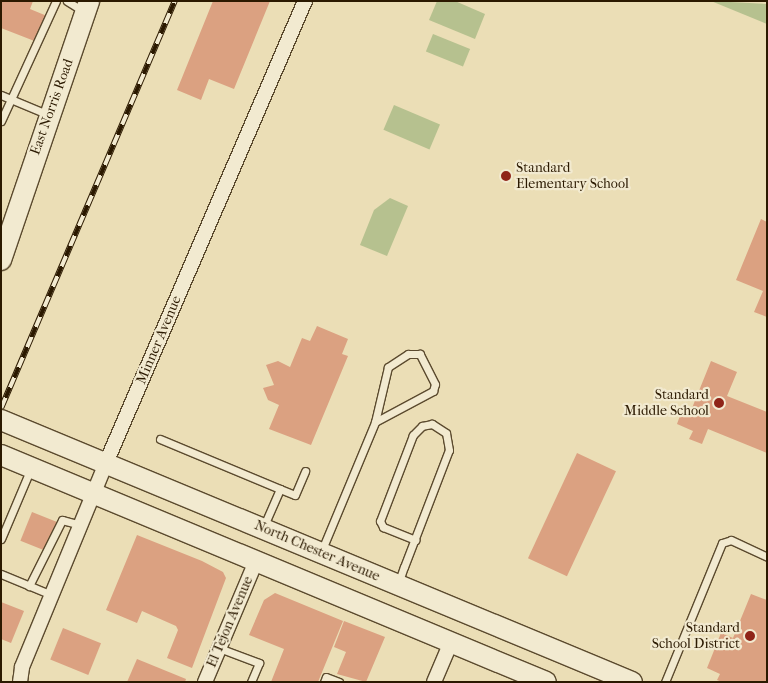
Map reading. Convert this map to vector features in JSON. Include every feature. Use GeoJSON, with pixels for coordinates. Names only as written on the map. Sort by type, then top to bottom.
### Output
{"type":"FeatureCollection","features":[{"type":"Feature","properties":{"kind":"main road","name":"East Norris Road"},"geometry":{"type":"LineString","coordinates":[[1,260],[8,216],[49,116],[87,7]]}},
{"type":"Feature","properties":{"kind":"main road","name":"North Chester Avenue"},"geometry":{"type":"LineString","coordinates":[[1,420],[632,682]]}},
{"type":"Feature","properties":{"kind":"main road"},"geometry":{"type":"LineString","coordinates":[[1,455],[546,682]]}},
{"type":"Feature","properties":{"kind":"street","name":"Minner Avenue"},"geometry":{"type":"LineString","coordinates":[[20,682],[22,667],[80,525],[305,1]]}},
{"type":"Feature","properties":{"kind":"street","name":"El Tejon Avenue"},"geometry":{"type":"LineString","coordinates":[[205,682],[256,561]]}},
{"type":"Feature","properties":{"kind":"street"},"geometry":{"type":"LineString","coordinates":[[434,682],[451,642]]}},
{"type":"Feature","properties":{"kind":"lane"},"geometry":{"type":"LineString","coordinates":[[1,121],[56,1]]}},
{"type":"Feature","properties":{"kind":"lane"},"geometry":{"type":"LineString","coordinates":[[67,1],[87,7]]}},
{"type":"Feature","properties":{"kind":"lane"},"geometry":{"type":"LineString","coordinates":[[1,95],[49,116]]}},
{"type":"Feature","properties":{"kind":"lane"},"geometry":{"type":"LineString","coordinates":[[321,553],[375,422],[388,367],[408,354],[420,354],[434,384],[433,391],[375,422]]}},
{"type":"Feature","properties":{"kind":"lane"},"geometry":{"type":"LineString","coordinates":[[398,584],[415,540],[449,450],[446,433],[432,424],[422,426],[413,435],[380,522],[383,527],[415,540]]}},
{"type":"Feature","properties":{"kind":"lane"},"geometry":{"type":"LineString","coordinates":[[160,438],[295,495],[305,471]]}},
{"type":"Feature","properties":{"kind":"lane"},"geometry":{"type":"LineString","coordinates":[[1,538],[31,468]]}},
{"type":"Feature","properties":{"kind":"lane"},"geometry":{"type":"LineString","coordinates":[[263,529],[280,489]]}},
{"type":"Feature","properties":{"kind":"lane"},"geometry":{"type":"LineString","coordinates":[[29,586],[62,520],[80,525]]}},
{"type":"Feature","properties":{"kind":"lane"},"geometry":{"type":"LineString","coordinates":[[665,682],[722,543],[731,540],[767,557]]}},
{"type":"Feature","properties":{"kind":"lane"},"geometry":{"type":"LineString","coordinates":[[1,574],[52,596]]}},
{"type":"Feature","properties":{"kind":"lane"},"geometry":{"type":"LineString","coordinates":[[219,648],[259,663],[251,682]]}},
{"type":"Feature","properties":{"kind":"lane"},"geometry":{"type":"LineString","coordinates":[[324,682],[326,676],[339,682]]}},
{"type":"Feature","properties":{"kind":"green space"},"geometry":{"type":"Polygon","coordinates":[[[437,1],[455,1],[485,14],[475,39],[429,20],[437,1]]]}},
{"type":"Feature","properties":{"kind":"green space"},"geometry":{"type":"Polygon","coordinates":[[[711,1],[767,4],[767,24],[711,1]]]}},
{"type":"Feature","properties":{"kind":"green space"},"geometry":{"type":"Polygon","coordinates":[[[433,34],[470,49],[463,67],[426,52],[433,34]]]}},
{"type":"Feature","properties":{"kind":"green space"},"geometry":{"type":"Polygon","coordinates":[[[394,105],[440,125],[429,149],[383,130],[394,105]]]}},
{"type":"Feature","properties":{"kind":"green space"},"geometry":{"type":"Polygon","coordinates":[[[390,198],[408,206],[387,256],[360,245],[374,210],[390,198]]]}},
{"type":"Feature","properties":{"kind":"building"},"geometry":{"type":"Polygon","coordinates":[[[1,1],[33,1],[30,9],[47,16],[37,42],[1,28],[1,1]]]}},
{"type":"Feature","properties":{"kind":"building"},"geometry":{"type":"Polygon","coordinates":[[[213,1],[270,1],[234,89],[209,79],[201,100],[177,90],[213,1]]]}},
{"type":"Feature","properties":{"kind":"building"},"geometry":{"type":"Polygon","coordinates":[[[761,219],[767,222],[767,317],[754,312],[763,291],[736,280],[761,219]]]}},
{"type":"Feature","properties":{"kind":"building"},"geometry":{"type":"Polygon","coordinates":[[[317,326],[348,339],[342,354],[348,356],[311,445],[269,429],[279,405],[268,400],[263,388],[274,385],[266,365],[278,361],[290,367],[302,338],[310,341],[317,326]]]}},
{"type":"Feature","properties":{"kind":"building","name":"Standard Middle School"},"geometry":{"type":"Polygon","coordinates":[[[711,361],[737,372],[727,396],[767,412],[767,453],[708,429],[702,444],[689,439],[693,431],[677,424],[682,410],[690,413],[711,361]]]}},
{"type":"Feature","properties":{"kind":"building"},"geometry":{"type":"Polygon","coordinates":[[[577,453],[616,471],[567,576],[528,558],[577,453]]]}},
{"type":"Feature","properties":{"kind":"building"},"geometry":{"type":"Polygon","coordinates":[[[32,512],[59,523],[47,552],[20,541],[32,512]]]}},
{"type":"Feature","properties":{"kind":"building"},"geometry":{"type":"Polygon","coordinates":[[[137,535],[202,561],[223,572],[226,578],[192,668],[167,658],[178,630],[176,626],[142,611],[137,623],[106,610],[137,535]]]}},
{"type":"Feature","properties":{"kind":"building"},"geometry":{"type":"Polygon","coordinates":[[[275,593],[343,621],[318,682],[271,682],[284,649],[249,635],[264,600],[275,593]]]}},
{"type":"Feature","properties":{"kind":"building","name":"Standard School District"},"geometry":{"type":"Polygon","coordinates":[[[751,594],[767,600],[767,682],[722,682],[717,680],[720,674],[707,668],[721,633],[733,638],[751,594]]]}},
{"type":"Feature","properties":{"kind":"building"},"geometry":{"type":"Polygon","coordinates":[[[1,602],[24,611],[11,643],[1,639],[1,602]]]}},
{"type":"Feature","properties":{"kind":"building"},"geometry":{"type":"Polygon","coordinates":[[[344,621],[385,637],[366,682],[337,674],[346,652],[334,647],[344,621]]]}},
{"type":"Feature","properties":{"kind":"building"},"geometry":{"type":"Polygon","coordinates":[[[63,628],[101,643],[88,675],[50,660],[63,628]]]}},
{"type":"Feature","properties":{"kind":"building"},"geometry":{"type":"Polygon","coordinates":[[[137,659],[186,679],[185,682],[127,682],[137,659]]]}},
{"type":"Feature","properties":{"kind":"railway"},"geometry":{"type":"LineString","coordinates":[[1,408],[175,1]]}},
{"type":"Feature","properties":{"kind":"place","name":"Standard Elementary School"},"geometry":{"type":"Point","coordinates":[506,176]}},
{"type":"Feature","properties":{"kind":"place","name":"Standard Middle School"},"geometry":{"type":"Point","coordinates":[719,403]}},
{"type":"Feature","properties":{"kind":"place","name":"Standard School District"},"geometry":{"type":"Point","coordinates":[750,636]}}]}
